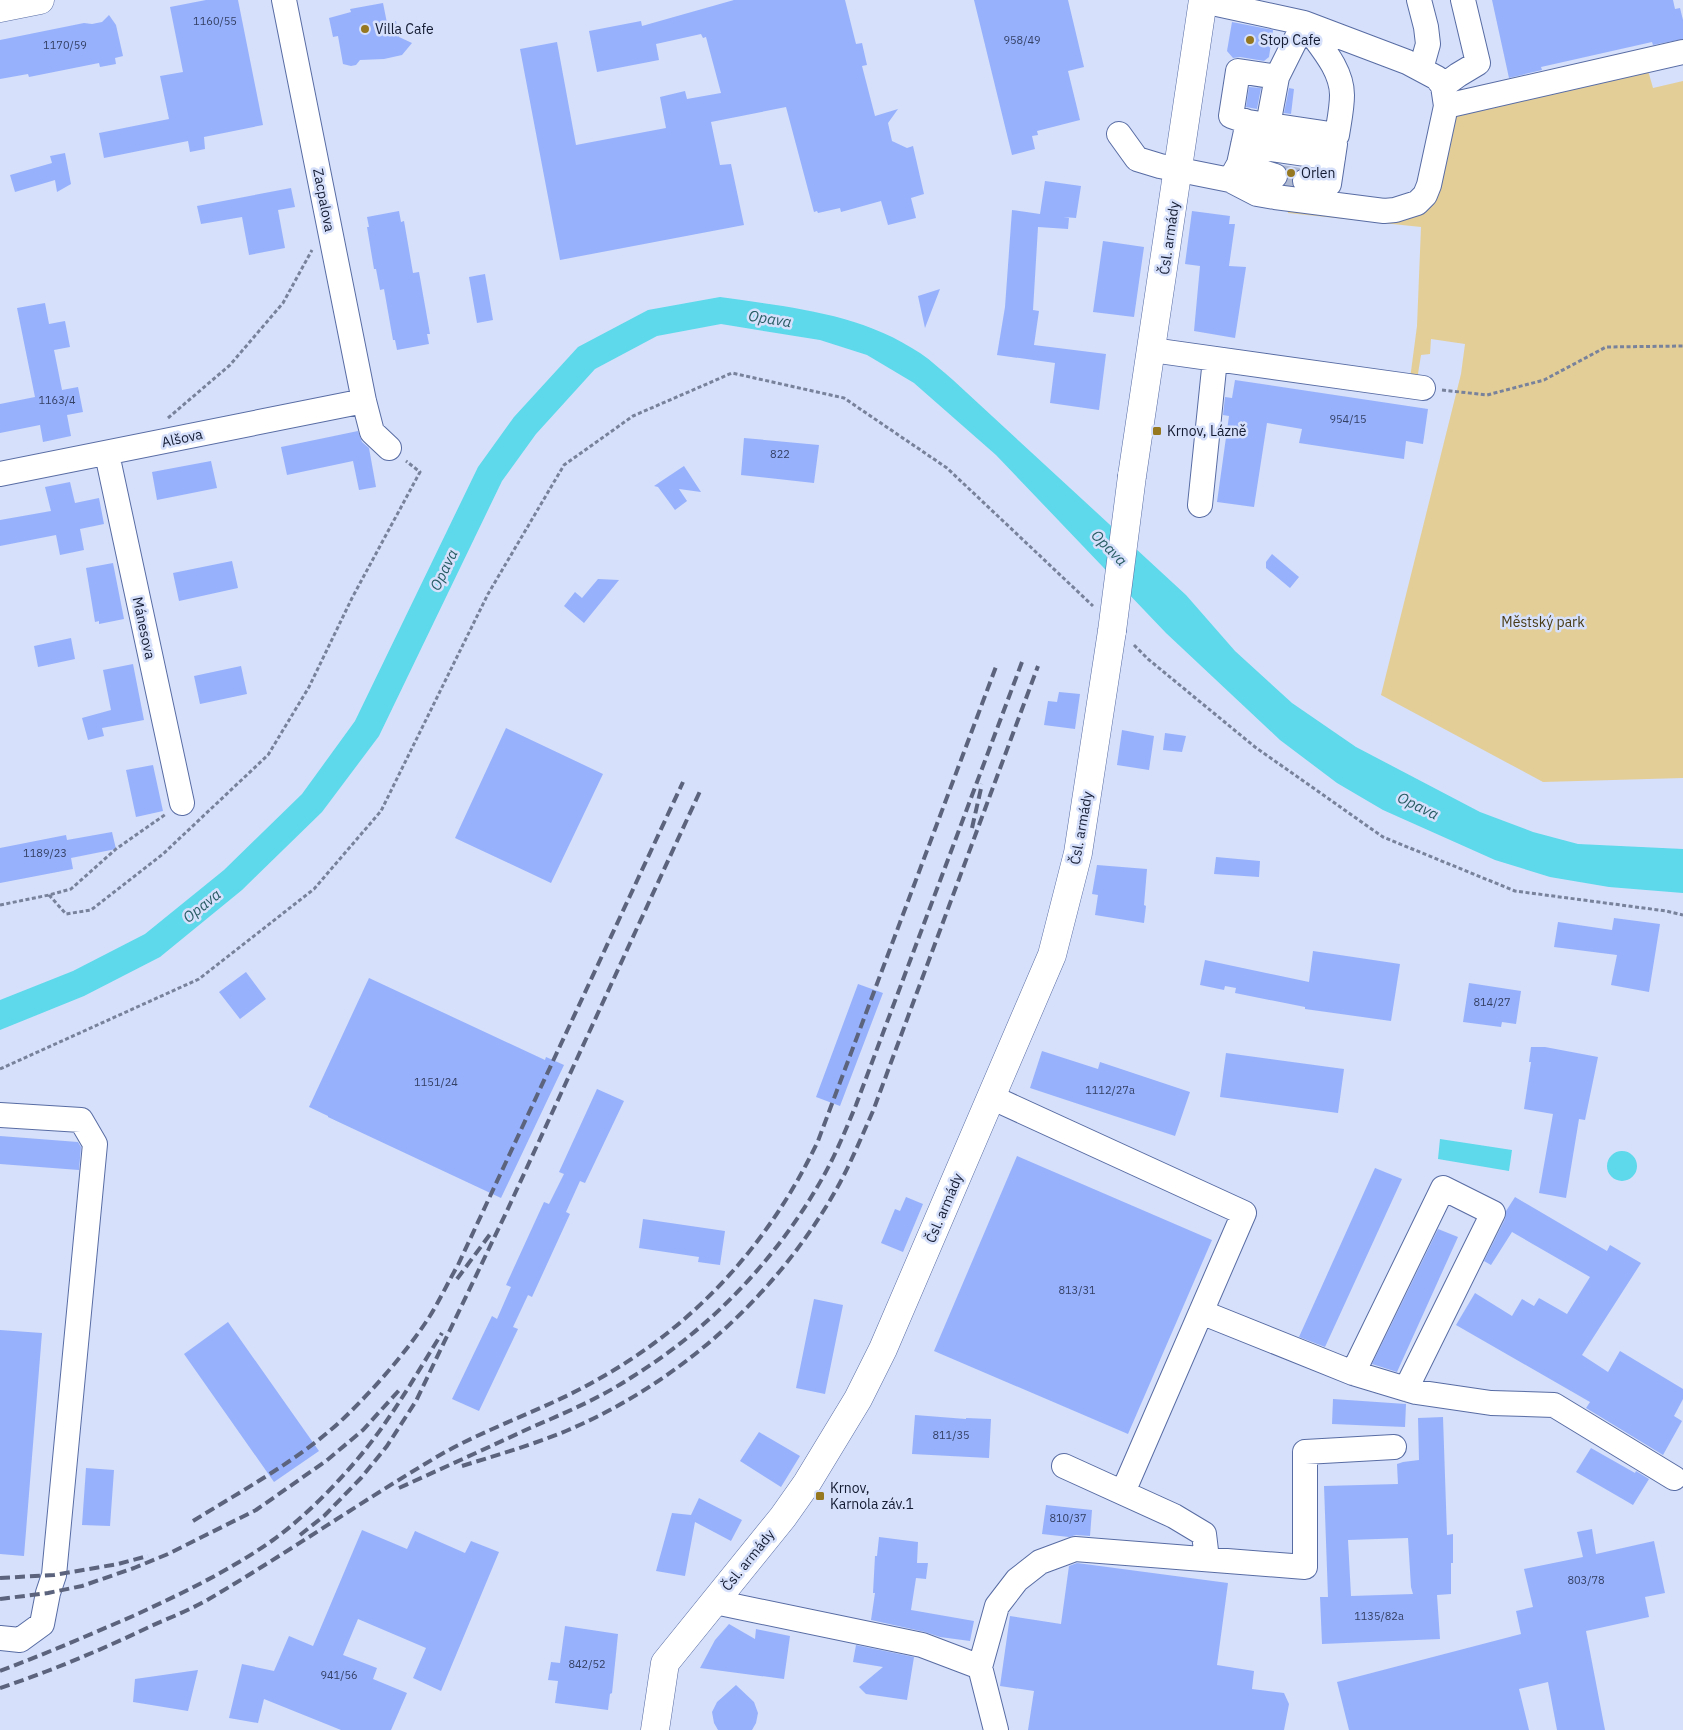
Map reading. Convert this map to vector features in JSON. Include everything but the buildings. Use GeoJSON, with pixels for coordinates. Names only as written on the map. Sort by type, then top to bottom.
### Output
{"type":"FeatureCollection","features":[{"type":"Feature","properties":{"kind":"main road"},"geometry":{"type":"LineString","coordinates":[[0,8],[40,0]]}},
{"type":"Feature","properties":{"kind":"main road","name":"Čsl. armády"},"geometry":{"type":"LineString","coordinates":[[656,1730],[666,1663],[788,1510],[807,1483],[858,1399],[883,1349],[1052,955],[1078,853],[1114,629],[1132,476],[1203,1]]}},
{"type":"Feature","properties":{"kind":"street","name":"Zacpalova"},"geometry":{"type":"LineString","coordinates":[[284,0],[364,400],[372,432],[389,448]]}},
{"type":"Feature","properties":{"kind":"street"},"geometry":{"type":"LineString","coordinates":[[1419,0],[1428,44],[1421,69]]}},
{"type":"Feature","properties":{"kind":"street"},"geometry":{"type":"LineString","coordinates":[[1277,77],[1238,71],[1231,116],[1246,147],[1257,194],[1384,211],[1408,207],[1417,203],[1425,196],[1429,185],[1444,96],[1458,74],[1478,63],[1464,0]]}},
{"type":"Feature","properties":{"kind":"street"},"geometry":{"type":"LineString","coordinates":[[1203,1],[1304,23],[1421,69],[1437,78],[1444,96]]}},
{"type":"Feature","properties":{"kind":"street"},"geometry":{"type":"LineString","coordinates":[[1246,147],[1277,77],[1304,23]]}},
{"type":"Feature","properties":{"kind":"street"},"geometry":{"type":"LineString","coordinates":[[1304,23],[1332,63],[1340,79],[1342,94],[1329,184],[1305,181]]}},
{"type":"Feature","properties":{"kind":"street"},"geometry":{"type":"LineString","coordinates":[[1444,96],[1683,52]]}},
{"type":"Feature","properties":{"kind":"street"},"geometry":{"type":"LineString","coordinates":[[1120,134],[1137,159],[1179,170],[1246,147],[1337,134]]}},
{"type":"Feature","properties":{"kind":"street"},"geometry":{"type":"LineString","coordinates":[[1246,147],[1333,158]]}},
{"type":"Feature","properties":{"kind":"street"},"geometry":{"type":"LineString","coordinates":[[1246,147],[1275,176]]}},
{"type":"Feature","properties":{"kind":"street"},"geometry":{"type":"LineString","coordinates":[[1152,350],[1423,388]]}},
{"type":"Feature","properties":{"kind":"street"},"geometry":{"type":"LineString","coordinates":[[1200,504],[1215,359]]}},
{"type":"Feature","properties":{"kind":"street","name":"Alšova"},"geometry":{"type":"LineString","coordinates":[[0,474],[107,454],[364,400]]}},
{"type":"Feature","properties":{"kind":"street","name":"Mánesova"},"geometry":{"type":"LineString","coordinates":[[107,454],[182,803]]}},
{"type":"Feature","properties":{"kind":"street"},"geometry":{"type":"LineString","coordinates":[[991,1097],[1244,1213],[1122,1492]]}},
{"type":"Feature","properties":{"kind":"street"},"geometry":{"type":"LineString","coordinates":[[0,1115],[81,1120],[96,1144],[54,1575],[48,1593],[42,1624],[20,1640],[0,1638]]}},
{"type":"Feature","properties":{"kind":"street"},"geometry":{"type":"LineString","coordinates":[[1353,1374],[1443,1188],[1493,1213],[1406,1389]]}},
{"type":"Feature","properties":{"kind":"street"},"geometry":{"type":"LineString","coordinates":[[1200,1312],[1353,1374],[1406,1389],[1491,1403],[1554,1405],[1674,1478]]}},
{"type":"Feature","properties":{"kind":"street"},"geometry":{"type":"LineString","coordinates":[[996,1730],[980,1667],[997,1606],[1017,1580],[1040,1562],[1075,1549],[1305,1567],[1305,1452],[1394,1447]]}},
{"type":"Feature","properties":{"kind":"street"},"geometry":{"type":"LineString","coordinates":[[1064,1466],[1174,1516],[1204,1534],[1207,1558]]}},
{"type":"Feature","properties":{"kind":"street"},"geometry":{"type":"LineString","coordinates":[[715,1602],[922,1645],[980,1667]]}},
{"type":"Feature","properties":{"kind":"path"},"geometry":{"type":"LineString","coordinates":[[161,423],[230,365],[284,303],[328,221]]}},
{"type":"Feature","properties":{"kind":"path"},"geometry":{"type":"LineString","coordinates":[[1423,388],[1487,395],[1544,380],[1606,347],[1683,346]]}},
{"type":"Feature","properties":{"kind":"path"},"geometry":{"type":"LineString","coordinates":[[0,1069],[199,979],[314,889],[381,811],[488,594],[564,465],[634,416],[732,374],[844,398],[947,468],[1114,629],[1148,659],[1255,747],[1383,837],[1515,891],[1666,911],[1683,915]]}},
{"type":"Feature","properties":{"kind":"path"},"geometry":{"type":"LineString","coordinates":[[49,895],[66,914],[91,910],[163,854],[268,755],[308,687],[352,598],[420,472],[389,448]]}},
{"type":"Feature","properties":{"kind":"path"},"geometry":{"type":"LineString","coordinates":[[0,905],[71,889],[116,849],[182,803]]}},
{"type":"Feature","properties":{"kind":"green space","name":"Městský park"},"geometry":{"type":"Polygon","coordinates":[[[1647,67],[1653,88],[1683,81],[1683,778],[1543,782],[1381,695],[1461,374],[1465,344],[1431,339],[1430,354],[1421,355],[1417,380],[1410,379],[1417,326],[1421,227],[1288,213],[1287,206],[1418,216],[1430,206],[1447,161],[1457,110],[1647,67]]]}},
{"type":"Feature","properties":{"kind":"water","name":"Opava"},"geometry":{"type":"Polygon","coordinates":[[[720,297],[798,309],[849,320],[874,329],[920,353],[953,380],[1186,595],[1235,651],[1292,703],[1356,747],[1480,812],[1533,832],[1578,844],[1683,849],[1683,893],[1609,887],[1550,877],[1495,860],[1383,810],[1337,783],[1280,740],[1166,633],[996,455],[914,383],[867,355],[820,340],[721,324],[657,336],[595,369],[536,434],[502,481],[379,736],[322,812],[242,890],[160,957],[84,996],[0,1030],[0,1000],[73,971],[145,934],[224,870],[302,794],[355,721],[478,467],[514,417],[578,347],[648,310],[720,297]]]}},
{"type":"Feature","properties":{"kind":"water"},"geometry":{"type":"Polygon","coordinates":[[[1440,1139],[1512,1150],[1509,1171],[1438,1159],[1440,1139]]]}},
{"type":"Feature","properties":{"kind":"water"},"geometry":{"type":"Polygon","coordinates":[[[1622,1151],[1633,1155],[1637,1166],[1633,1177],[1622,1181],[1611,1177],[1607,1166],[1611,1155],[1622,1151]]]}},
{"type":"Feature","properties":{"kind":"tunnel"},"geometry":{"type":"LineString","coordinates":[[1275,176],[1305,181]]}},
{"type":"Feature","properties":{"kind":"railway"},"geometry":{"type":"LineString","coordinates":[[399,1488],[582,1405],[632,1377],[689,1337],[715,1314],[740,1289],[785,1236],[828,1168],[856,1105],[1022,662]]}},
{"type":"Feature","properties":{"kind":"railway"},"geometry":{"type":"LineString","coordinates":[[0,1688],[94,1652],[209,1599],[440,1455],[576,1391],[631,1359],[665,1335],[697,1308],[726,1279],[777,1214],[818,1141],[997,664]]}},
{"type":"Feature","properties":{"kind":"railway"},"geometry":{"type":"LineString","coordinates":[[462,1466],[566,1431],[608,1411],[647,1388],[685,1362],[754,1301],[812,1229],[841,1181],[873,1111],[1038,666]]}},
{"type":"Feature","properties":{"kind":"railway"},"geometry":{"type":"LineString","coordinates":[[193,1521],[272,1473],[328,1433],[377,1384],[398,1360],[426,1322],[458,1265],[683,782]]}},
{"type":"Feature","properties":{"kind":"railway"},"geometry":{"type":"LineString","coordinates":[[972,828],[982,784]]}},
{"type":"Feature","properties":{"kind":"railway"},"geometry":{"type":"LineString","coordinates":[[300,1535],[324,1516],[361,1478],[387,1446],[416,1401],[506,1213],[701,789]]}},
{"type":"Feature","properties":{"kind":"railway"},"geometry":{"type":"LineString","coordinates":[[457,1279],[491,1233]]}},
{"type":"Feature","properties":{"kind":"railway"},"geometry":{"type":"LineString","coordinates":[[0,1671],[151,1608],[222,1572],[285,1531],[322,1498],[365,1450],[396,1408],[442,1333]]}},
{"type":"Feature","properties":{"kind":"railway"},"geometry":{"type":"LineString","coordinates":[[0,1599],[48,1593],[82,1586],[134,1568],[168,1554],[256,1510],[326,1461],[363,1430],[402,1387]]}},
{"type":"Feature","properties":{"kind":"railway"},"geometry":{"type":"LineString","coordinates":[[0,1578],[54,1575],[118,1564],[148,1556]]}},
{"type":"Feature","properties":{"kind":"place","name":"Villa Cafe"},"geometry":{"type":"Point","coordinates":[365,29]}},
{"type":"Feature","properties":{"kind":"place","name":"Stop Cafe"},"geometry":{"type":"Point","coordinates":[1250,40]}},
{"type":"Feature","properties":{"kind":"place","name":"Orlen"},"geometry":{"type":"Point","coordinates":[1291,173]}},
{"type":"Feature","properties":{"kind":"place","name":"Krnov, Lázně"},"geometry":{"type":"Point","coordinates":[1157,431]}},
{"type":"Feature","properties":{"kind":"place","name":"Krnov, Karnola záv.1"},"geometry":{"type":"Point","coordinates":[820,1496]}}]}
